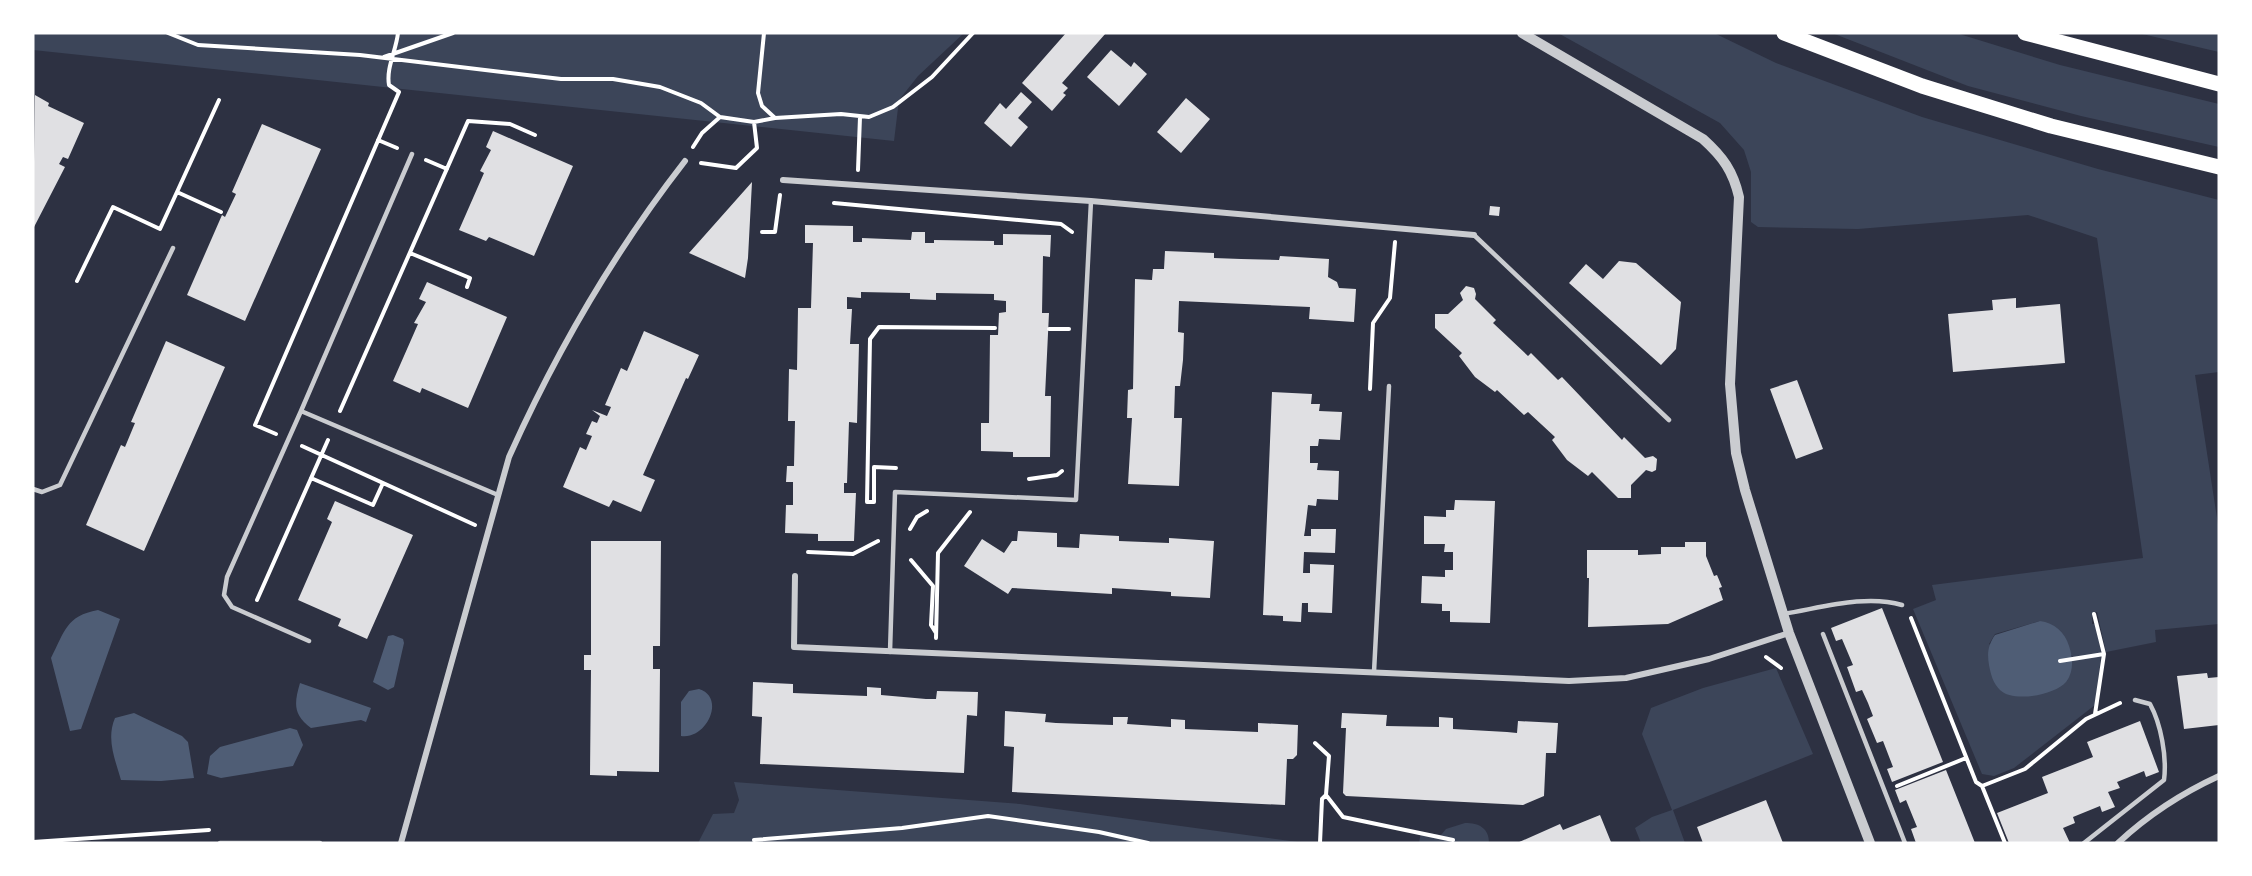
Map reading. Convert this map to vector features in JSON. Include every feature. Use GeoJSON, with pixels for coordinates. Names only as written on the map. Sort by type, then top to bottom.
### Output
{"type":"FeatureCollection","features":[{"type":"Feature","properties":{"kind":"main road"},"geometry":{"type":"LineString","coordinates":[[1784,33],[1922,86],[2040,123],[2219,166]]}},
{"type":"Feature","properties":{"kind":"main road"},"geometry":{"type":"LineString","coordinates":[[2025,33],[2219,84]]}},
{"type":"Feature","properties":{"kind":"street"},"geometry":{"type":"LineString","coordinates":[[1522,33],[1703,139],[1722,156],[1734,175],[1739,197],[1730,384],[1732,421],[1745,490],[1789,633],[1870,843]]}},
{"type":"Feature","properties":{"kind":"street"},"geometry":{"type":"LineString","coordinates":[[401,843],[509,457],[524,423],[599,285],[647,211],[685,161]]}},
{"type":"Feature","properties":{"kind":"street"},"geometry":{"type":"LineString","coordinates":[[783,180],[1091,201],[1474,235]]}},
{"type":"Feature","properties":{"kind":"street"},"geometry":{"type":"LineString","coordinates":[[795,576],[794,647],[1569,681],[1626,678],[1709,659],[1789,633]]}},
{"type":"Feature","properties":{"kind":"street"},"geometry":{"type":"LineString","coordinates":[[2118,843],[2142,822],[2189,789],[2219,776]]}},
{"type":"Feature","properties":{"kind":"lane"},"geometry":{"type":"LineString","coordinates":[[309,641],[232,607],[224,595],[226,577],[289,441],[412,154]]}},
{"type":"Feature","properties":{"kind":"lane"},"geometry":{"type":"LineString","coordinates":[[890,652],[895,492],[1076,500],[1091,201]]}},
{"type":"Feature","properties":{"kind":"lane"},"geometry":{"type":"LineString","coordinates":[[1474,235],[1669,420]]}},
{"type":"Feature","properties":{"kind":"lane"},"geometry":{"type":"LineString","coordinates":[[33,489],[42,492],[60,485],[173,248]]}},
{"type":"Feature","properties":{"kind":"lane"},"geometry":{"type":"LineString","coordinates":[[1374,672],[1389,386]]}},
{"type":"Feature","properties":{"kind":"lane"},"geometry":{"type":"LineString","coordinates":[[301,411],[498,495]]}},
{"type":"Feature","properties":{"kind":"lane"},"geometry":{"type":"LineString","coordinates":[[1783,614],[1867,601],[1886,600],[1902,606]]}},
{"type":"Feature","properties":{"kind":"lane"},"geometry":{"type":"LineString","coordinates":[[1823,634],[1905,843]]}},
{"type":"Feature","properties":{"kind":"lane"},"geometry":{"type":"LineString","coordinates":[[2084,843],[2164,780],[2166,768],[2156,714],[2150,704],[2135,700]]}},
{"type":"Feature","properties":{"kind":"lane"},"geometry":{"type":"LineString","coordinates":[[220,843],[320,843]]}},
{"type":"Feature","properties":{"kind":"path"},"geometry":{"type":"LineString","coordinates":[[168,33],[198,45],[380,58],[561,79],[613,79],[660,87],[701,103],[720,117],[754,122],[775,118],[841,114],[860,117],[893,107],[932,77],[973,33]]}},
{"type":"Feature","properties":{"kind":"path"},"geometry":{"type":"LineString","coordinates":[[398,33],[395,53],[387,74],[389,85],[399,92],[255,425],[489,531]]}},
{"type":"Feature","properties":{"kind":"path"},"geometry":{"type":"LineString","coordinates":[[380,58],[453,33]]}},
{"type":"Feature","properties":{"kind":"path"},"geometry":{"type":"LineString","coordinates":[[764,33],[758,93],[762,106],[775,118]]}},
{"type":"Feature","properties":{"kind":"path"},"geometry":{"type":"LineString","coordinates":[[77,281],[113,207],[160,229],[219,100]]}},
{"type":"Feature","properties":{"kind":"path"},"geometry":{"type":"LineString","coordinates":[[720,117],[702,133],[685,161],[736,168],[757,148],[754,122]]}},
{"type":"Feature","properties":{"kind":"path"},"geometry":{"type":"LineString","coordinates":[[860,117],[860,149]]}},
{"type":"Feature","properties":{"kind":"path"},"geometry":{"type":"LineString","coordinates":[[250,615],[468,121],[510,124],[535,135]]}},
{"type":"Feature","properties":{"kind":"path"},"geometry":{"type":"LineString","coordinates":[[762,232],[775,232],[783,180]]}},
{"type":"Feature","properties":{"kind":"path"},"geometry":{"type":"LineString","coordinates":[[177,192],[221,212]]}},
{"type":"Feature","properties":{"kind":"path"},"geometry":{"type":"LineString","coordinates":[[824,202],[1061,224],[1076,235]]}},
{"type":"Feature","properties":{"kind":"path"},"geometry":{"type":"LineString","coordinates":[[1387,414],[1370,394],[1372,334],[1373,323],[1390,298],[1396,227]]}},
{"type":"Feature","properties":{"kind":"path"},"geometry":{"type":"LineString","coordinates":[[410,254],[470,278],[467,287]]}},
{"type":"Feature","properties":{"kind":"path"},"geometry":{"type":"LineString","coordinates":[[1071,340],[1072,318]]}},
{"type":"Feature","properties":{"kind":"path"},"geometry":{"type":"LineString","coordinates":[[896,468],[874,467],[874,502],[867,502],[870,339],[879,327],[995,328]]}},
{"type":"Feature","properties":{"kind":"path"},"geometry":{"type":"LineString","coordinates":[[1049,329],[1071,330]]}},
{"type":"Feature","properties":{"kind":"path"},"geometry":{"type":"LineString","coordinates":[[1025,480],[1057,475],[1063,470],[1065,462]]}},
{"type":"Feature","properties":{"kind":"path"},"geometry":{"type":"LineString","coordinates":[[311,478],[373,505],[383,483]]}},
{"type":"Feature","properties":{"kind":"path"},"geometry":{"type":"LineString","coordinates":[[935,653],[938,554],[982,496]]}},
{"type":"Feature","properties":{"kind":"path"},"geometry":{"type":"LineString","coordinates":[[910,540],[910,530],[917,517],[929,511]]}},
{"type":"Feature","properties":{"kind":"path"},"geometry":{"type":"LineString","coordinates":[[959,512],[970,512]]}},
{"type":"Feature","properties":{"kind":"path"},"geometry":{"type":"LineString","coordinates":[[808,552],[853,554],[863,551],[881,539],[894,539]]}},
{"type":"Feature","properties":{"kind":"path"},"geometry":{"type":"LineString","coordinates":[[911,551],[911,562],[933,586],[931,625],[936,633]]}},
{"type":"Feature","properties":{"kind":"path"},"geometry":{"type":"LineString","coordinates":[[1902,606],[1911,617],[1966,758],[1976,782],[1982,786],[2005,843]]}},
{"type":"Feature","properties":{"kind":"path"},"geometry":{"type":"LineString","coordinates":[[2094,614],[2104,654],[2095,715]]}},
{"type":"Feature","properties":{"kind":"path"},"geometry":{"type":"LineString","coordinates":[[1751,646],[1784,670]]}},
{"type":"Feature","properties":{"kind":"path"},"geometry":{"type":"LineString","coordinates":[[2060,661],[2104,654]]}},
{"type":"Feature","properties":{"kind":"path"},"geometry":{"type":"LineString","coordinates":[[1982,786],[2025,769],[2095,715],[2115,705],[2135,700]]}},
{"type":"Feature","properties":{"kind":"path"},"geometry":{"type":"LineString","coordinates":[[1316,743],[1329,756],[1326,795],[1322,800],[1321,842]]}},
{"type":"Feature","properties":{"kind":"path"},"geometry":{"type":"LineString","coordinates":[[1896,786],[1966,758]]}},
{"type":"Feature","properties":{"kind":"path"},"geometry":{"type":"LineString","coordinates":[[1326,795],[1343,817],[1453,840]]}},
{"type":"Feature","properties":{"kind":"path"},"geometry":{"type":"LineString","coordinates":[[754,840],[902,828],[988,816],[1099,832],[1148,843]]}},
{"type":"Feature","properties":{"kind":"path"},"geometry":{"type":"LineString","coordinates":[[33,842],[215,829]]}},
{"type":"Feature","properties":{"kind":"shaded area"},"geometry":{"type":"Polygon","coordinates":[[[33,33],[964,33],[918,76],[899,100],[894,141],[33,50],[33,33]]]}},
{"type":"Feature","properties":{"kind":"shaded area"},"geometry":{"type":"Polygon","coordinates":[[[1558,33],[1714,33],[1776,63],[1922,117],[2098,169],[2219,200],[2219,372],[2195,375],[2219,531],[2219,624],[2155,630],[2156,642],[2106,652],[2097,612],[2092,613],[2092,624],[2095,624],[2101,651],[2095,705],[2014,768],[1994,776],[1982,774],[1913,609],[1936,600],[1932,585],[2143,558],[2097,238],[2028,215],[1858,229],[1758,227],[1751,222],[1751,172],[1744,150],[1720,123],[1558,33]],[[2040,621],[1995,634],[1989,644],[2067,681],[2073,657],[2040,621]]]}},
{"type":"Feature","properties":{"kind":"shaded area"},"geometry":{"type":"Polygon","coordinates":[[[1832,33],[1956,33],[2060,65],[2219,104],[2219,147],[2081,116],[1968,86],[1832,33]]]}},
{"type":"Feature","properties":{"kind":"shaded area"},"geometry":{"type":"Polygon","coordinates":[[[2138,33],[2219,33],[2219,52],[2138,33]]]}},
{"type":"Feature","properties":{"kind":"shaded area"},"geometry":{"type":"Polygon","coordinates":[[[98,610],[120,619],[81,729],[70,731],[51,658],[68,626],[79,616],[98,610]]]}},
{"type":"Feature","properties":{"kind":"shaded area"},"geometry":{"type":"Polygon","coordinates":[[[2040,621],[2050,624],[2065,636],[2072,660],[2069,678],[2061,687],[2044,694],[2024,697],[2006,694],[1994,682],[1989,665],[1991,642],[1995,635],[2040,621]]]}},
{"type":"Feature","properties":{"kind":"shaded area"},"geometry":{"type":"Polygon","coordinates":[[[393,635],[403,639],[404,643],[394,687],[388,690],[373,682],[388,636],[393,635]]]}},
{"type":"Feature","properties":{"kind":"shaded area"},"geometry":{"type":"Polygon","coordinates":[[[1776,668],[1813,754],[1673,810],[1685,843],[1641,843],[1635,828],[1652,817],[1672,810],[1642,734],[1651,708],[1703,688],[1776,668]]]}},
{"type":"Feature","properties":{"kind":"shaded area"},"geometry":{"type":"Polygon","coordinates":[[[300,683],[371,708],[366,722],[361,720],[311,728],[301,718],[296,708],[300,683]]]}},
{"type":"Feature","properties":{"kind":"shaded area"},"geometry":{"type":"Polygon","coordinates":[[[699,689],[707,693],[711,700],[710,717],[699,731],[681,736],[681,702],[689,691],[699,689]]]}},
{"type":"Feature","properties":{"kind":"shaded area"},"geometry":{"type":"Polygon","coordinates":[[[134,713],[182,736],[188,742],[194,778],[161,781],[121,780],[112,749],[112,726],[115,718],[134,713]]]}},
{"type":"Feature","properties":{"kind":"shaded area"},"geometry":{"type":"Polygon","coordinates":[[[290,728],[297,730],[303,745],[293,766],[221,778],[207,774],[210,756],[220,747],[290,728]]]}},
{"type":"Feature","properties":{"kind":"shaded area"},"geometry":{"type":"Polygon","coordinates":[[[734,782],[1020,804],[1305,843],[698,843],[713,814],[734,813],[739,800],[734,782]]]}},
{"type":"Feature","properties":{"kind":"shaded area"},"geometry":{"type":"Polygon","coordinates":[[[1465,823],[1482,827],[1489,838],[1489,843],[1419,843],[1421,832],[1441,835],[1446,829],[1465,823]]]}},
{"type":"Feature","properties":{"kind":"building"},"geometry":{"type":"Polygon","coordinates":[[[1066,33],[1106,33],[1062,83],[1068,88],[1063,93],[1066,95],[1052,111],[1022,83],[1066,33]]]}},
{"type":"Feature","properties":{"kind":"building"},"geometry":{"type":"Polygon","coordinates":[[[1111,50],[1131,67],[1134,62],[1147,74],[1119,106],[1087,77],[1111,50]]]}},
{"type":"Feature","properties":{"kind":"building"},"geometry":{"type":"Polygon","coordinates":[[[1021,92],[1032,102],[1018,118],[1028,127],[1011,147],[984,123],[1000,103],[1006,109],[1021,92]]]}},
{"type":"Feature","properties":{"kind":"building"},"geometry":{"type":"Polygon","coordinates":[[[35,95],[49,103],[48,106],[84,123],[68,159],[63,157],[59,164],[65,167],[33,229],[35,95]]]}},
{"type":"Feature","properties":{"kind":"building"},"geometry":{"type":"Polygon","coordinates":[[[1186,98],[1210,119],[1181,153],[1157,132],[1186,98]]]}},
{"type":"Feature","properties":{"kind":"building"},"geometry":{"type":"Polygon","coordinates":[[[262,124],[321,149],[245,321],[187,295],[222,215],[225,217],[236,194],[232,192],[262,124]]]}},
{"type":"Feature","properties":{"kind":"building"},"geometry":{"type":"Polygon","coordinates":[[[493,131],[573,166],[534,256],[489,237],[486,241],[459,230],[484,173],[480,171],[491,150],[486,147],[493,131]]]}},
{"type":"Feature","properties":{"kind":"building"},"geometry":{"type":"Polygon","coordinates":[[[752,182],[748,258],[745,278],[689,253],[752,182]]]}},
{"type":"Feature","properties":{"kind":"building"},"geometry":{"type":"Polygon","coordinates":[[[1490,206],[1500,207],[1499,216],[1489,215],[1490,206]]]}},
{"type":"Feature","properties":{"kind":"building"},"geometry":{"type":"Polygon","coordinates":[[[805,225],[853,226],[853,242],[862,242],[862,238],[911,240],[912,232],[925,232],[925,243],[934,243],[934,240],[994,241],[994,245],[1003,245],[1003,234],[1051,235],[1050,257],[1043,256],[1042,313],[1049,313],[1045,396],[1051,396],[1050,457],[1013,457],[1013,452],[981,451],[981,423],[989,423],[990,335],[998,335],[999,313],[1006,312],[1006,301],[994,300],[994,294],[936,293],[936,300],[910,299],[910,293],[861,292],[861,298],[847,297],[847,309],[852,309],[850,344],[859,344],[857,423],[849,422],[847,483],[844,483],[844,493],[856,493],[854,541],[818,541],[818,534],[785,533],[786,505],[793,505],[793,482],[786,482],[787,466],[794,466],[795,421],[788,421],[789,369],[797,370],[798,308],[811,308],[813,243],[805,243],[805,225]]]}},
{"type":"Feature","properties":{"kind":"building"},"geometry":{"type":"Polygon","coordinates":[[[1165,251],[1214,253],[1214,258],[1279,260],[1280,256],[1329,259],[1328,277],[1337,282],[1339,288],[1356,289],[1354,322],[1309,319],[1310,307],[1179,301],[1178,332],[1184,333],[1183,360],[1180,386],[1175,386],[1174,418],[1182,418],[1179,486],[1128,484],[1132,418],[1127,418],[1128,390],[1133,389],[1135,279],[1152,280],[1153,269],[1164,269],[1165,251]]]}},
{"type":"Feature","properties":{"kind":"building"},"geometry":{"type":"Polygon","coordinates":[[[1619,261],[1636,263],[1681,302],[1676,349],[1661,365],[1569,283],[1586,264],[1603,279],[1619,261]]]}},
{"type":"Feature","properties":{"kind":"building"},"geometry":{"type":"Polygon","coordinates":[[[427,282],[507,317],[468,408],[422,388],[420,393],[393,381],[418,324],[414,323],[426,302],[419,299],[427,282]]]}},
{"type":"Feature","properties":{"kind":"building"},"geometry":{"type":"Polygon","coordinates":[[[1466,286],[1474,288],[1475,299],[1496,320],[1493,323],[1528,356],[1531,353],[1558,380],[1562,377],[1622,440],[1624,437],[1645,458],[1653,456],[1657,459],[1656,470],[1652,472],[1646,470],[1631,485],[1631,498],[1618,498],[1592,472],[1588,476],[1567,460],[1552,440],[1555,437],[1528,412],[1524,415],[1497,390],[1495,392],[1475,377],[1459,356],[1462,353],[1435,328],[1435,314],[1448,314],[1463,300],[1460,293],[1466,286]]]}},
{"type":"Feature","properties":{"kind":"building"},"geometry":{"type":"Polygon","coordinates":[[[2016,298],[2016,308],[2060,304],[2065,363],[1953,372],[1948,314],[1993,310],[1992,300],[2016,298]]]}},
{"type":"Feature","properties":{"kind":"building"},"geometry":{"type":"Polygon","coordinates":[[[644,331],[699,355],[688,379],[686,378],[643,475],[655,480],[641,512],[613,500],[609,507],[563,487],[580,447],[586,450],[592,436],[586,434],[592,421],[597,423],[600,416],[592,410],[607,416],[611,407],[605,405],[621,368],[627,371],[644,331]]]}},
{"type":"Feature","properties":{"kind":"building"},"geometry":{"type":"Polygon","coordinates":[[[166,341],[225,367],[144,551],[86,525],[121,445],[125,447],[135,423],[131,422],[166,341]]]}},
{"type":"Feature","properties":{"kind":"building"},"geometry":{"type":"Polygon","coordinates":[[[1797,380],[1823,449],[1796,459],[1770,389],[1797,380]]]}},
{"type":"Feature","properties":{"kind":"building"},"geometry":{"type":"Polygon","coordinates":[[[1272,392],[1312,394],[1311,404],[1320,404],[1319,411],[1342,412],[1340,440],[1319,439],[1318,446],[1310,446],[1310,463],[1318,463],[1317,470],[1339,471],[1338,500],[1317,499],[1316,506],[1308,505],[1304,536],[1311,536],[1311,529],[1336,529],[1335,553],[1304,552],[1303,573],[1310,573],[1310,564],[1334,565],[1332,613],[1308,612],[1308,603],[1302,603],[1301,622],[1283,621],[1283,616],[1263,615],[1272,392]]]}},
{"type":"Feature","properties":{"kind":"building"},"geometry":{"type":"Polygon","coordinates":[[[1455,500],[1495,501],[1490,623],[1450,622],[1450,611],[1442,611],[1442,604],[1421,603],[1422,576],[1445,577],[1445,570],[1453,570],[1453,552],[1444,552],[1445,544],[1424,544],[1424,516],[1446,517],[1446,510],[1454,510],[1455,500]]]}},
{"type":"Feature","properties":{"kind":"building"},"geometry":{"type":"Polygon","coordinates":[[[335,501],[413,535],[367,639],[338,626],[341,619],[298,600],[332,522],[327,519],[335,501]]]}},
{"type":"Feature","properties":{"kind":"building"},"geometry":{"type":"Polygon","coordinates":[[[1018,531],[1057,533],[1057,547],[1079,548],[1080,534],[1119,536],[1119,541],[1169,543],[1169,538],[1214,541],[1210,598],[1171,596],[1171,592],[1112,588],[1112,594],[1012,588],[1008,594],[964,566],[982,539],[1004,553],[1012,541],[1017,541],[1018,531]]]}},
{"type":"Feature","properties":{"kind":"building"},"geometry":{"type":"Polygon","coordinates":[[[591,541],[661,541],[660,646],[653,646],[653,669],[660,669],[659,772],[617,771],[617,776],[590,775],[591,670],[584,670],[584,655],[591,655],[591,541]]]}},
{"type":"Feature","properties":{"kind":"building"},"geometry":{"type":"Polygon","coordinates":[[[1685,542],[1706,542],[1706,556],[1714,576],[1717,575],[1722,587],[1719,588],[1723,600],[1668,624],[1588,627],[1587,550],[1638,550],[1638,555],[1661,554],[1661,547],[1685,547],[1685,542]]]}},
{"type":"Feature","properties":{"kind":"building"},"geometry":{"type":"Polygon","coordinates":[[[1882,608],[1943,762],[1892,782],[1887,769],[1893,767],[1883,741],[1877,743],[1867,719],[1873,716],[1868,703],[1862,690],[1856,692],[1847,667],[1853,665],[1842,639],[1836,641],[1831,628],[1882,608]]]}},
{"type":"Feature","properties":{"kind":"building"},"geometry":{"type":"Polygon","coordinates":[[[2207,673],[2208,678],[2219,677],[2219,725],[2184,729],[2177,676],[2207,673]]]}},
{"type":"Feature","properties":{"kind":"building"},"geometry":{"type":"Polygon","coordinates":[[[753,682],[793,684],[793,693],[867,696],[867,687],[881,688],[881,695],[926,699],[936,699],[937,691],[978,692],[977,716],[967,715],[964,773],[760,764],[762,717],[752,716],[753,682]]]}},
{"type":"Feature","properties":{"kind":"building"},"geometry":{"type":"Polygon","coordinates":[[[1005,711],[1046,714],[1045,722],[1056,723],[1113,725],[1113,717],[1128,717],[1127,724],[1171,727],[1171,719],[1185,720],[1185,729],[1258,732],[1258,723],[1298,725],[1297,755],[1293,759],[1287,759],[1285,805],[1012,792],[1014,747],[1004,746],[1005,711]]]}},
{"type":"Feature","properties":{"kind":"building"},"geometry":{"type":"Polygon","coordinates":[[[1342,713],[1387,715],[1386,726],[1439,727],[1439,717],[1453,718],[1453,729],[1517,733],[1518,721],[1558,723],[1556,753],[1546,753],[1544,796],[1523,805],[1346,796],[1343,793],[1346,728],[1341,728],[1342,713]]]}},
{"type":"Feature","properties":{"kind":"building"},"geometry":{"type":"Polygon","coordinates":[[[2140,721],[2159,772],[2146,777],[2144,771],[2117,782],[2120,788],[2108,792],[2115,807],[2102,812],[2100,806],[2073,817],[2075,823],[2063,828],[2070,843],[2009,843],[1997,813],[2048,793],[2042,777],[2093,757],[2087,742],[2140,721]]]}},
{"type":"Feature","properties":{"kind":"building"},"geometry":{"type":"Polygon","coordinates":[[[1946,770],[1975,843],[1916,843],[1911,829],[1917,827],[1906,800],[1900,803],[1895,790],[1946,770]]]}},
{"type":"Feature","properties":{"kind":"building"},"geometry":{"type":"Polygon","coordinates":[[[1766,800],[1783,843],[1703,843],[1697,827],[1766,800]]]}},
{"type":"Feature","properties":{"kind":"building"},"geometry":{"type":"Polygon","coordinates":[[[1600,815],[1611,842],[1609,843],[1517,843],[1560,824],[1563,830],[1600,815]]]}}]}
